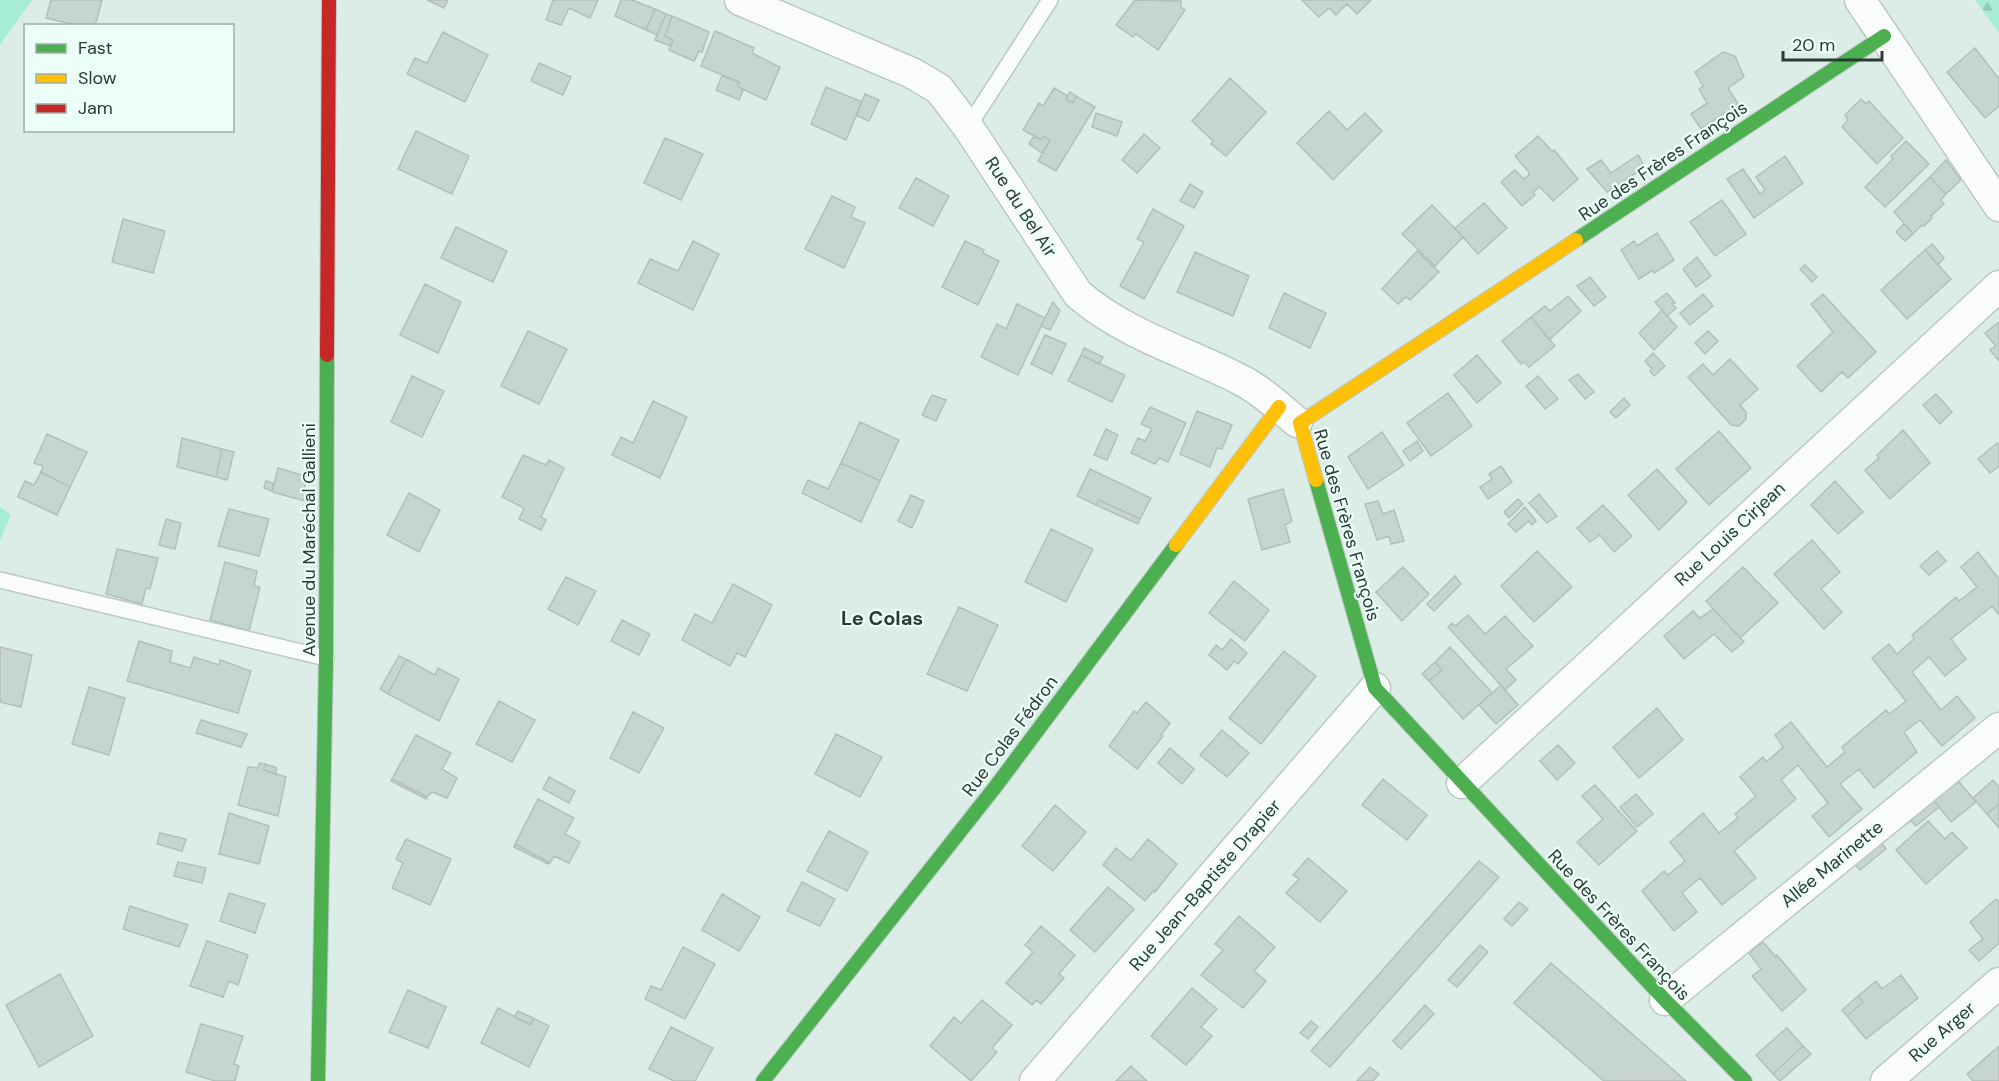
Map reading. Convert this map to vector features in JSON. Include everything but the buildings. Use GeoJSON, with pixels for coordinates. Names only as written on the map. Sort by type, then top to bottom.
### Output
{"type":"FeatureCollection","features":[{"type":"Feature","properties":{"kind":"street","name":"Avenue du Maréchal Gallieni"},"geometry":{"type":"LineString","coordinates":[[318,1081],[326,658],[329,0]]}},
{"type":"Feature","properties":{"kind":"street","name":"Rue du Bel Air"},"geometry":{"type":"LineString","coordinates":[[740,0],[912,73],[939,89],[968,127],[1078,294],[1117,322],[1244,382],[1289,415]]}},
{"type":"Feature","properties":{"kind":"street"},"geometry":{"type":"LineString","coordinates":[[1860,0],[1999,206]]}},
{"type":"Feature","properties":{"kind":"street","name":"Rue des Frères François"},"geometry":{"type":"LineString","coordinates":[[1745,1081],[1665,1000],[1375,688],[1289,415],[1884,36]]}},
{"type":"Feature","properties":{"kind":"street","name":"Rue Louis Cirjean"},"geometry":{"type":"LineString","coordinates":[[1462,783],[1999,286]]}},
{"type":"Feature","properties":{"kind":"street","name":"Rue Colas Fédron"},"geometry":{"type":"LineString","coordinates":[[763,1081],[1289,415]]}},
{"type":"Feature","properties":{"kind":"street","name":"Rue Jean-Baptiste Drapier"},"geometry":{"type":"LineString","coordinates":[[1035,1081],[1375,688]]}},
{"type":"Feature","properties":{"kind":"street","name":"Allée Marinette"},"geometry":{"type":"LineString","coordinates":[[1665,1000],[1999,729]]}},
{"type":"Feature","properties":{"kind":"street","name":"Rue Arger"},"geometry":{"type":"LineString","coordinates":[[1886,1081],[1999,983]]}},
{"type":"Feature","properties":{"kind":"lane"},"geometry":{"type":"LineString","coordinates":[[968,127],[1050,0]]}},
{"type":"Feature","properties":{"kind":"lane"},"geometry":{"type":"LineString","coordinates":[[0,580],[326,658]]}},
{"type":"Feature","properties":{"kind":"green space"},"geometry":{"type":"Polygon","coordinates":[[[0,0],[32,0],[0,45],[0,0]]]}},
{"type":"Feature","properties":{"kind":"green space"},"geometry":{"type":"Polygon","coordinates":[[[1975,0],[1999,0],[1999,33],[1975,0]]]}},
{"type":"Feature","properties":{"kind":"green space"},"geometry":{"type":"Polygon","coordinates":[[[0,507],[11,515],[0,540],[0,507]]]}},
{"type":"Feature","properties":{"kind":"traffic: fast"},"geometry":{"type":"LineString","coordinates":[[1576,240],[1884,36]]}},
{"type":"Feature","properties":{"kind":"traffic: fast"},"geometry":{"type":"LineString","coordinates":[[318,1081],[326,658],[327,355]]}},
{"type":"Feature","properties":{"kind":"traffic: fast"},"geometry":{"type":"LineString","coordinates":[[1316,480],[1375,688],[1665,1000],[1745,1081]]}},
{"type":"Feature","properties":{"kind":"traffic: fast"},"geometry":{"type":"LineString","coordinates":[[763,1081],[996,786],[1176,545]]}},
{"type":"Feature","properties":{"kind":"traffic: slow"},"geometry":{"type":"LineString","coordinates":[[1316,480],[1300,423],[1576,240]]}},
{"type":"Feature","properties":{"kind":"traffic: slow"},"geometry":{"type":"LineString","coordinates":[[1176,545],[1279,407]]}},
{"type":"Feature","properties":{"kind":"traffic: jam"},"geometry":{"type":"LineString","coordinates":[[327,355],[329,0]]}},
{"type":"Feature","properties":{"kind":"district","name":"Le Colas"},"geometry":{"type":"Point","coordinates":[882,618]}}]}
